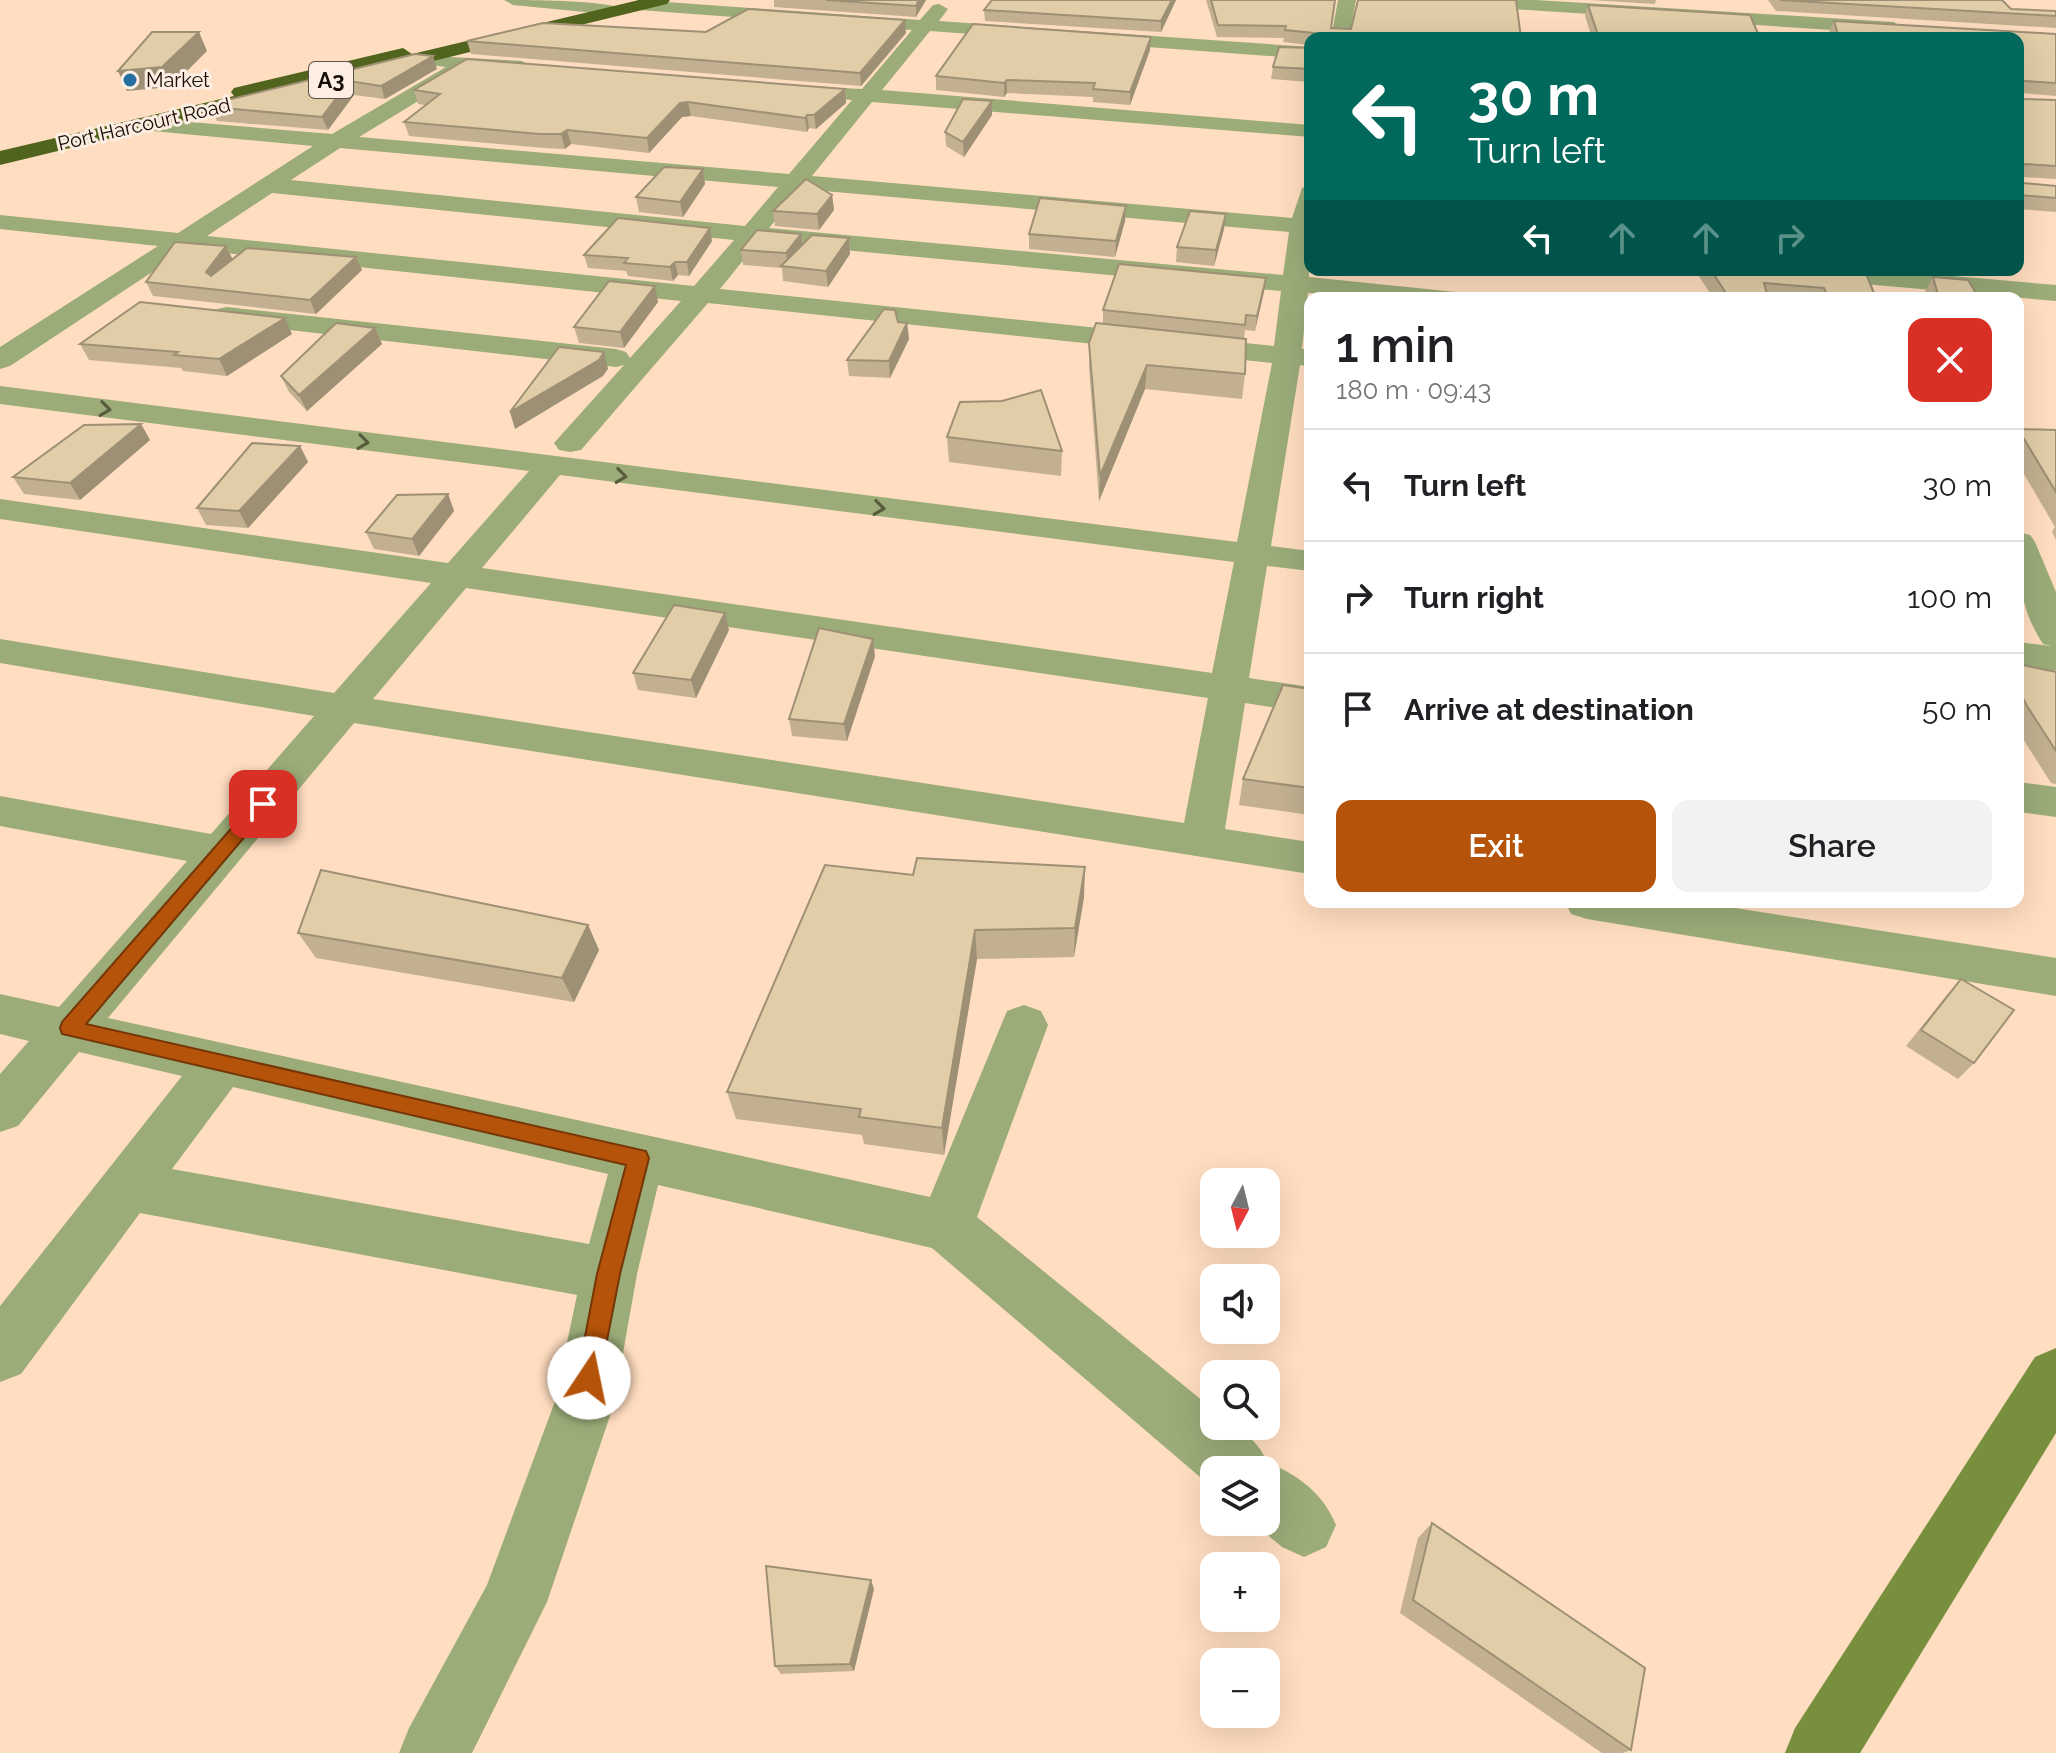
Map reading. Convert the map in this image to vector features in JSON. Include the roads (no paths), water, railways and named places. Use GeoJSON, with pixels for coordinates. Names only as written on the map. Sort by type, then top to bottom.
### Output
{"type":"FeatureCollection","features":[{"type":"Feature","properties":{"kind":"highway","name":"Port Harcourt Road"},"geometry":{"type":"LineString","coordinates":[[0,149],[621,6],[661,0]]}},
{"type":"Feature","properties":{"kind":"highway","name":"Port Harcourt Road"},"geometry":{"type":"LineString","coordinates":[[0,158],[421,59],[621,6]]}},
{"type":"Feature","properties":{"kind":"street"},"geometry":{"type":"LineString","coordinates":[[513,0],[1304,53]]}},
{"type":"Feature","properties":{"kind":"street"},"geometry":{"type":"LineString","coordinates":[[0,1110],[699,297],[947,0]]}},
{"type":"Feature","properties":{"kind":"street"},"geometry":{"type":"LineString","coordinates":[[1341,32],[1347,0]]}},
{"type":"Feature","properties":{"kind":"street"},"geometry":{"type":"LineString","coordinates":[[1451,0],[1916,29]]}},
{"type":"Feature","properties":{"kind":"street"},"geometry":{"type":"LineString","coordinates":[[1750,0],[1766,32]]}},
{"type":"Feature","properties":{"kind":"street"},"geometry":{"type":"LineString","coordinates":[[421,59],[545,69]]}},
{"type":"Feature","properties":{"kind":"street"},"geometry":{"type":"LineString","coordinates":[[0,360],[334,142],[468,62]]}},
{"type":"Feature","properties":{"kind":"street"},"geometry":{"type":"LineString","coordinates":[[760,87],[1304,131]]}},
{"type":"Feature","properties":{"kind":"street"},"geometry":{"type":"LineString","coordinates":[[142,124],[1304,227]]}},
{"type":"Feature","properties":{"kind":"street"},"geometry":{"type":"LineString","coordinates":[[267,185],[752,234],[1386,292]]}},
{"type":"Feature","properties":{"kind":"street"},"geometry":{"type":"LineString","coordinates":[[0,222],[1298,357]]}},
{"type":"Feature","properties":{"kind":"street"},"geometry":{"type":"LineString","coordinates":[[1202,840],[1255,540],[1285,437],[1298,357],[1295,283],[1304,237]]}},
{"type":"Feature","properties":{"kind":"street"},"geometry":{"type":"LineString","coordinates":[[1845,276],[2056,293]]}},
{"type":"Feature","properties":{"kind":"street"},"geometry":{"type":"LineString","coordinates":[[91,300],[139,305]]}},
{"type":"Feature","properties":{"kind":"street"},"geometry":{"type":"LineString","coordinates":[[201,312],[642,361]]}},
{"type":"Feature","properties":{"kind":"street"},"geometry":{"type":"LineString","coordinates":[[0,374],[560,455]]}},
{"type":"Feature","properties":{"kind":"street"},"geometry":{"type":"LineString","coordinates":[[0,395],[560,455],[1255,540],[1304,559]]}},
{"type":"Feature","properties":{"kind":"street"},"geometry":{"type":"LineString","coordinates":[[0,509],[1304,699]]}},
{"type":"Feature","properties":{"kind":"street"},"geometry":{"type":"LineString","coordinates":[[1255,540],[1304,533]]}},
{"type":"Feature","properties":{"kind":"street"},"geometry":{"type":"LineString","coordinates":[[2024,560],[2048,634],[2024,650]]}},
{"type":"Feature","properties":{"kind":"street"},"geometry":{"type":"LineString","coordinates":[[0,651],[344,708],[1304,857]]}},
{"type":"Feature","properties":{"kind":"street"},"geometry":{"type":"LineString","coordinates":[[2024,798],[2056,802]]}},
{"type":"Feature","properties":{"kind":"street"},"geometry":{"type":"LineString","coordinates":[[0,811],[222,852]]}},
{"type":"Feature","properties":{"kind":"street"},"geometry":{"type":"LineString","coordinates":[[1625,908],[2056,977]]}},
{"type":"Feature","properties":{"kind":"street"},"geometry":{"type":"LineString","coordinates":[[0,1014],[946,1226],[1222,1456]]}},
{"type":"Feature","properties":{"kind":"street"},"geometry":{"type":"LineString","coordinates":[[946,1226],[1024,1025]]}},
{"type":"Feature","properties":{"kind":"street"},"geometry":{"type":"LineString","coordinates":[[0,1353],[222,1063]]}},
{"type":"Feature","properties":{"kind":"street"},"geometry":{"type":"LineString","coordinates":[[434,1753],[514,1602],[584,1404],[609,1274],[638,1158]]}},
{"type":"Feature","properties":{"kind":"street"},"geometry":{"type":"LineString","coordinates":[[128,1186],[609,1274]]}},
{"type":"Feature","properties":{"kind":"street"},"geometry":{"type":"LineString","coordinates":[[1820,1753],[2056,1378]]}},
{"type":"Feature","properties":{"kind":"place","name":"Market"},"geometry":{"type":"Point","coordinates":[130,80]}}]}
